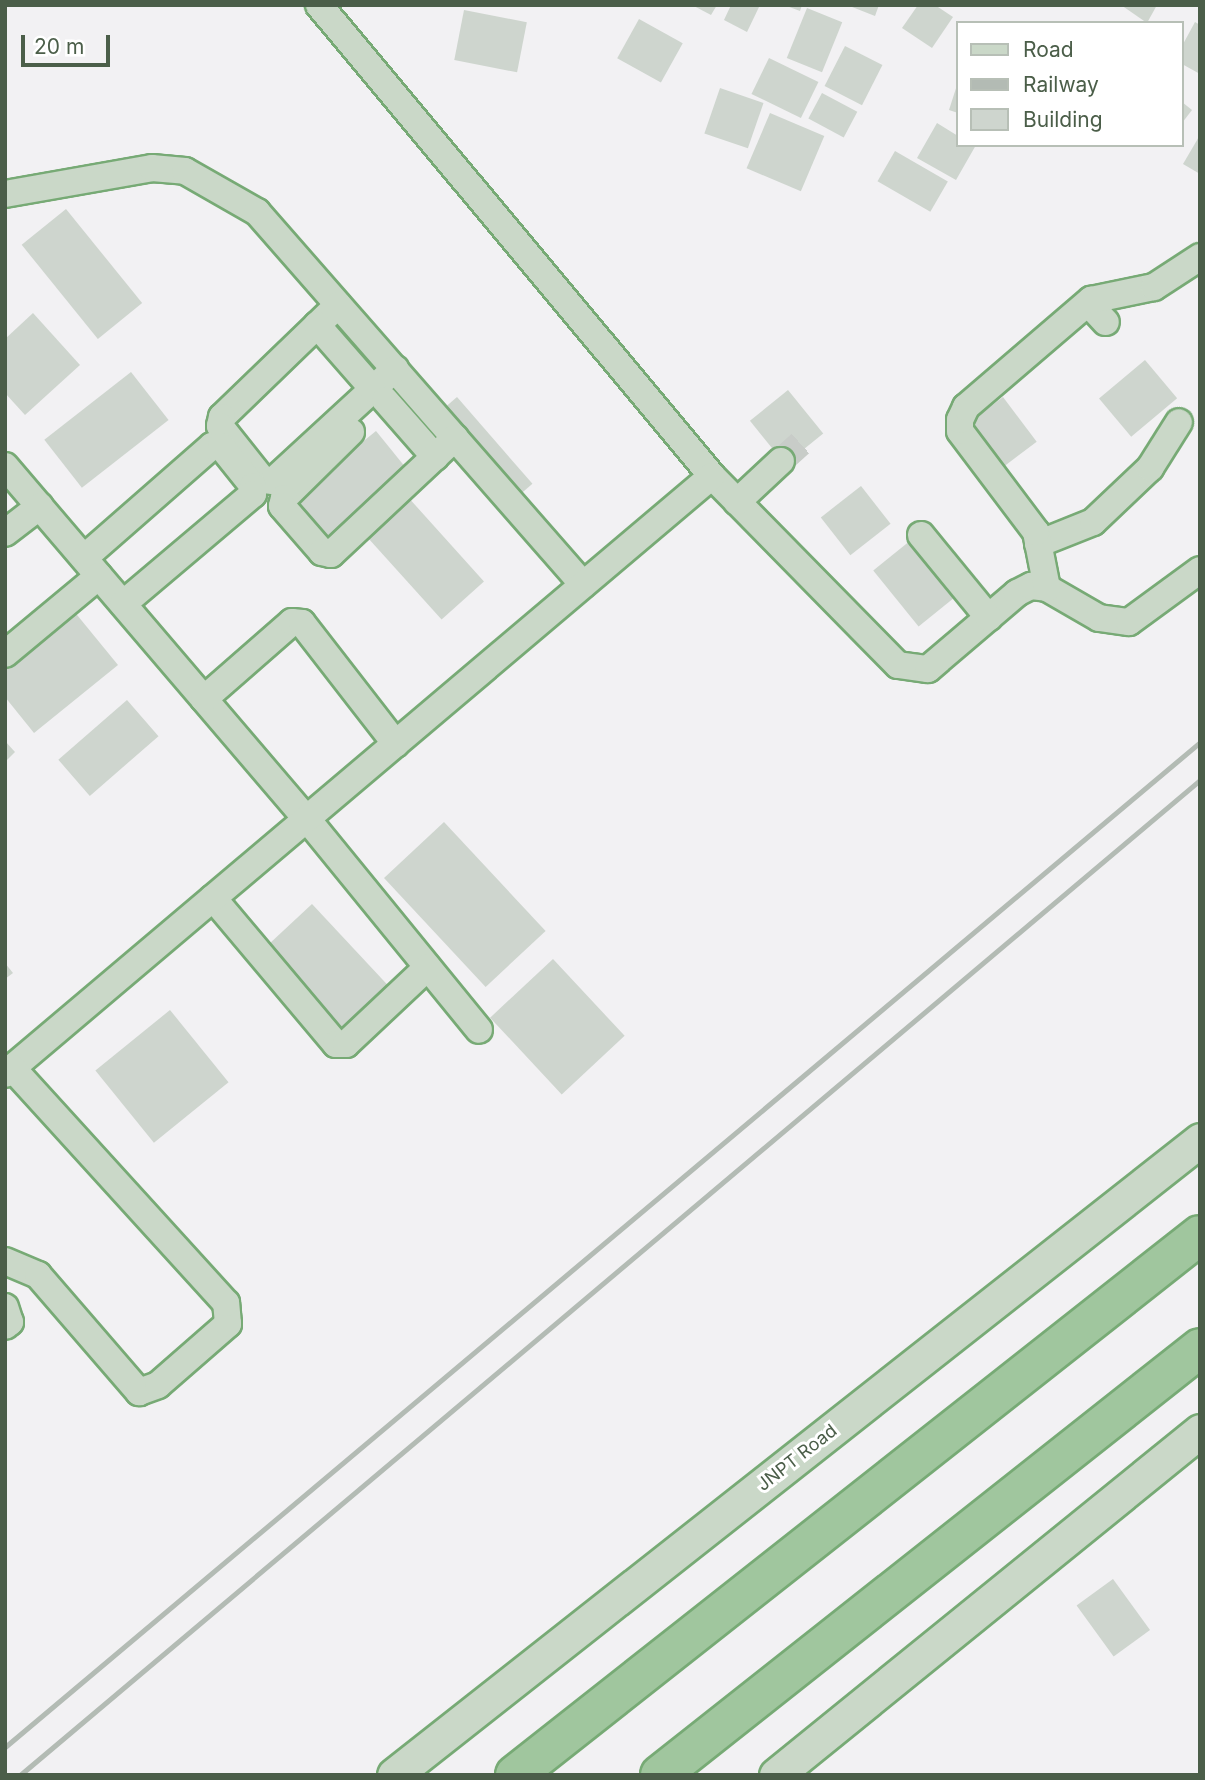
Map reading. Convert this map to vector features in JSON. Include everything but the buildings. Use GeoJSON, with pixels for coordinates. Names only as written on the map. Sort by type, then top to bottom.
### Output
{"type":"FeatureCollection","features":[{"type":"Feature","properties":{"kind":"highway"},"geometry":{"type":"LineString","coordinates":[[515,1775],[1200,1235]]}},
{"type":"Feature","properties":{"kind":"highway"},"geometry":{"type":"LineString","coordinates":[[660,1775],[1200,1348]]}},
{"type":"Feature","properties":{"kind":"street"},"geometry":{"type":"LineString","coordinates":[[319,5],[712,476],[898,665],[928,669],[1017,593],[1031,586],[1047,588],[1099,618],[1129,622],[1200,570]]}},
{"type":"Feature","properties":{"kind":"street"},"geometry":{"type":"LineString","coordinates":[[5,194],[152,168],[185,171],[257,212],[583,585]]}},
{"type":"Feature","properties":{"kind":"street"},"geometry":{"type":"LineString","coordinates":[[1047,588],[1036,533],[960,431],[960,420],[966,407],[1088,303],[1106,295],[1134,294],[1154,287],[1200,257]]}},
{"type":"Feature","properties":{"kind":"street"},"geometry":{"type":"LineString","coordinates":[[1088,303],[1106,322]]}},
{"type":"Feature","properties":{"kind":"street"},"geometry":{"type":"LineString","coordinates":[[338,305],[222,417],[220,426],[263,480],[272,481],[379,395]]}},
{"type":"Feature","properties":{"kind":"street"},"geometry":{"type":"LineString","coordinates":[[317,325],[435,457]]}},
{"type":"Feature","properties":{"kind":"street"},"geometry":{"type":"LineString","coordinates":[[400,375],[284,498],[282,506],[322,552],[331,554],[455,438]]}},
{"type":"Feature","properties":{"kind":"street"},"geometry":{"type":"LineString","coordinates":[[1038,544],[1093,522],[1150,468],[1179,422]]}},
{"type":"Feature","properties":{"kind":"street"},"geometry":{"type":"LineString","coordinates":[[5,654],[212,446],[221,446],[253,486],[253,494],[123,604]]}},
{"type":"Feature","properties":{"kind":"street"},"geometry":{"type":"LineString","coordinates":[[737,502],[781,461]]}},
{"type":"Feature","properties":{"kind":"street"},"geometry":{"type":"LineString","coordinates":[[5,466],[307,819],[479,1030]]}},
{"type":"Feature","properties":{"kind":"street"},"geometry":{"type":"LineString","coordinates":[[5,1261],[38,1275],[139,1392],[158,1385],[228,1324],[226,1303],[9,1071],[712,476]]}},
{"type":"Feature","properties":{"kind":"street"},"geometry":{"type":"LineString","coordinates":[[5,533],[40,506]]}},
{"type":"Feature","properties":{"kind":"street"},"geometry":{"type":"LineString","coordinates":[[921,535],[989,618]]}},
{"type":"Feature","properties":{"kind":"street"},"geometry":{"type":"LineString","coordinates":[[204,699],[292,622],[302,623],[396,744]]}},
{"type":"Feature","properties":{"kind":"street"},"geometry":{"type":"LineString","coordinates":[[213,898],[336,1044],[346,1044],[428,967]]}},
{"type":"Feature","properties":{"kind":"street","name":"JNPT Road"},"geometry":{"type":"LineString","coordinates":[[394,1775],[1200,1140]]}},
{"type":"Feature","properties":{"kind":"street"},"geometry":{"type":"LineString","coordinates":[[5,1307],[10,1322],[5,1326]]}},
{"type":"Feature","properties":{"kind":"street"},"geometry":{"type":"LineString","coordinates":[[776,1775],[1200,1431]]}},
{"type":"Feature","properties":{"kind":"tunnel"},"geometry":{"type":"LineString","coordinates":[[781,461],[802,442]]}},
{"type":"Feature","properties":{"kind":"railway"},"geometry":{"type":"LineString","coordinates":[[5,1747],[1200,742]]}},
{"type":"Feature","properties":{"kind":"railway"},"geometry":{"type":"LineString","coordinates":[[20,1775],[1200,780]]}}]}
